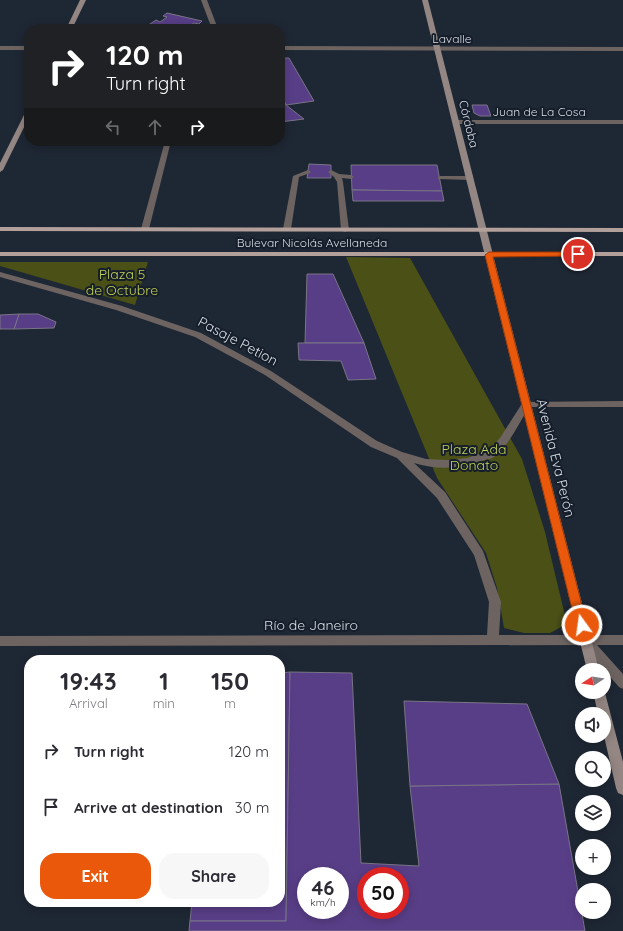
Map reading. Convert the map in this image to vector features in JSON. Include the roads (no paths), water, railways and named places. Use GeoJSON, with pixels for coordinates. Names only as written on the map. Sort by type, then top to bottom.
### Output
{"type":"FeatureCollection","features":[{"type":"Feature","properties":{"kind":"main road"},"geometry":{"type":"LineString","coordinates":[[71,24],[82,0]]}},
{"type":"Feature","properties":{"kind":"main road","name":"Córdoba"},"geometry":{"type":"LineString","coordinates":[[425,0],[489,255]]}},
{"type":"Feature","properties":{"kind":"main road"},"geometry":{"type":"LineString","coordinates":[[0,170],[24,121]]}},
{"type":"Feature","properties":{"kind":"main road","name":"Bulevar Nicolás Avellaneda"},"geometry":{"type":"LineString","coordinates":[[0,229],[623,230]]}},
{"type":"Feature","properties":{"kind":"main road","name":"Bulevar Nicolás Avellaneda"},"geometry":{"type":"LineString","coordinates":[[0,254],[623,254]]}},
{"type":"Feature","properties":{"kind":"main road","name":"Avenida Eva Perón"},"geometry":{"type":"LineString","coordinates":[[489,255],[591,663]]}},
{"type":"Feature","properties":{"kind":"main road"},"geometry":{"type":"LineString","coordinates":[[601,699],[623,788]]}},
{"type":"Feature","properties":{"kind":"street"},"geometry":{"type":"LineString","coordinates":[[204,0],[213,24]]}},
{"type":"Feature","properties":{"kind":"street"},"geometry":{"type":"LineString","coordinates":[[0,48],[24,48]]}},
{"type":"Feature","properties":{"kind":"street","name":"Lavalle"},"geometry":{"type":"LineString","coordinates":[[285,48],[623,49]]}},
{"type":"Feature","properties":{"kind":"street","name":"Juan de La Cosa"},"geometry":{"type":"LineString","coordinates":[[455,122],[623,122]]}},
{"type":"Feature","properties":{"kind":"street"},"geometry":{"type":"LineString","coordinates":[[145,229],[167,146]]}},
{"type":"Feature","properties":{"kind":"street"},"geometry":{"type":"LineString","coordinates":[[286,230],[296,176],[308,172]]}},
{"type":"Feature","properties":{"kind":"street"},"geometry":{"type":"LineString","coordinates":[[345,230],[340,182],[334,174],[351,177]]}},
{"type":"Feature","properties":{"kind":"street"},"geometry":{"type":"LineString","coordinates":[[440,178],[470,178]]}},
{"type":"Feature","properties":{"kind":"street","name":"Pasaje Petion"},"geometry":{"type":"LineString","coordinates":[[0,274],[119,308],[198,335],[268,373],[374,444],[399,456],[426,463],[447,464],[467,462],[491,454],[503,441],[526,404]]}},
{"type":"Feature","properties":{"kind":"street"},"geometry":{"type":"LineString","coordinates":[[526,404],[623,404]]}},
{"type":"Feature","properties":{"kind":"street","name":"Pasaje Petion"},"geometry":{"type":"LineString","coordinates":[[399,456],[441,495],[479,554],[495,602],[493,640]]}},
{"type":"Feature","properties":{"kind":"street"},"geometry":{"type":"LineString","coordinates":[[585,640],[623,683]]}},
{"type":"Feature","properties":{"kind":"street","name":"Río de Janeiro"},"geometry":{"type":"LineString","coordinates":[[0,641],[623,640]]}},
{"type":"Feature","properties":{"kind":"park label","name":"Plaza 5 de Octubre"},"geometry":{"type":"Point","coordinates":[122,282]}},
{"type":"Feature","properties":{"kind":"park label","name":"Plaza Ada Donato"},"geometry":{"type":"Point","coordinates":[474,458]}}]}
